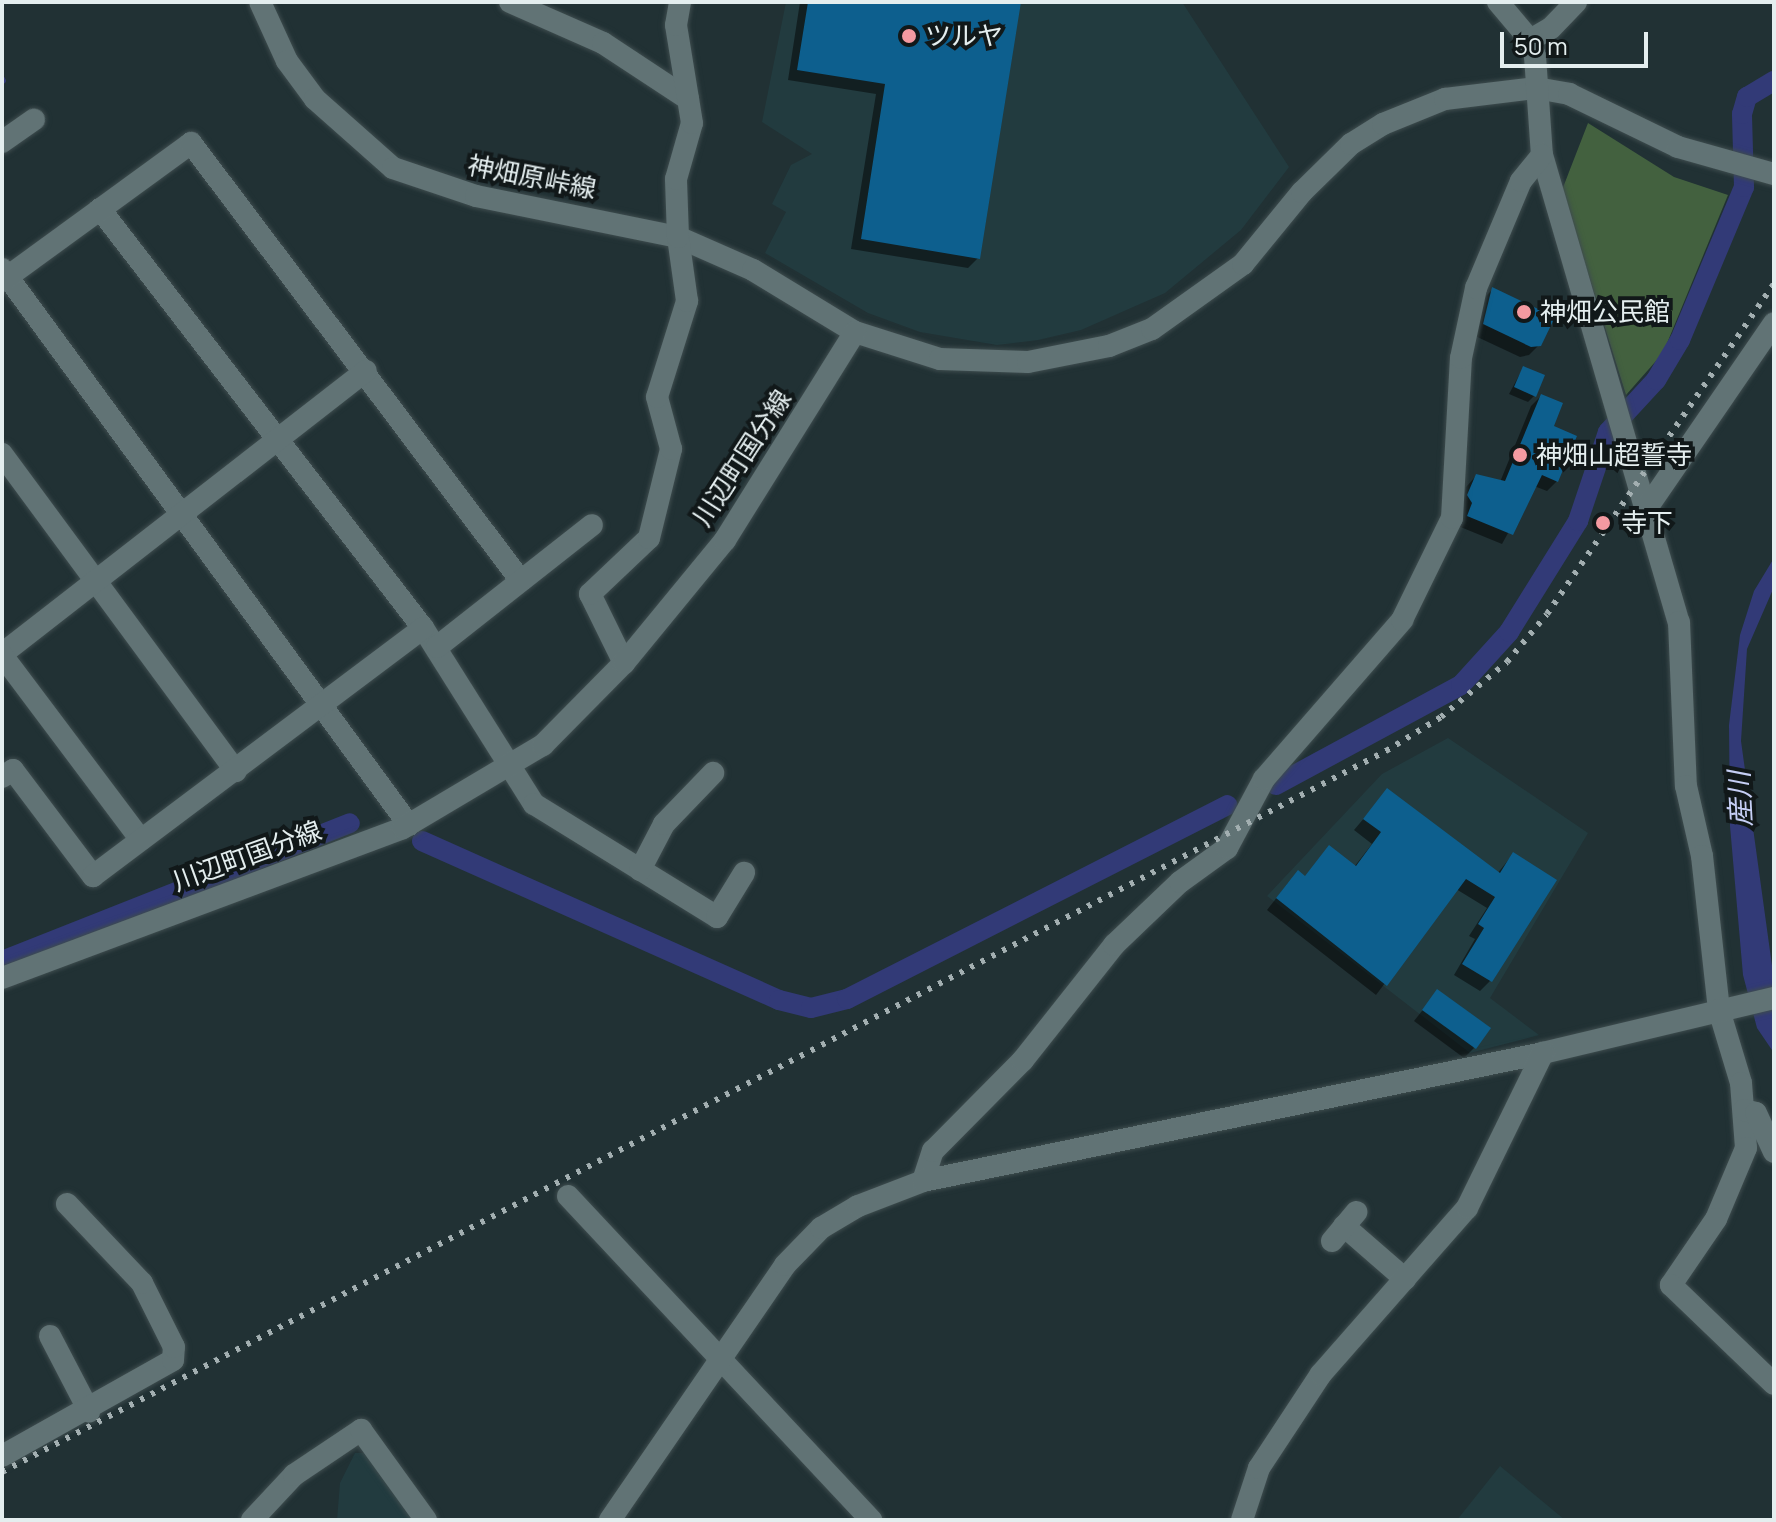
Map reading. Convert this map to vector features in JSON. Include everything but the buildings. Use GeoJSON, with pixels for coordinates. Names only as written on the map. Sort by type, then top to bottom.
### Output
{"type":"FeatureCollection","features":[{"type":"Feature","properties":{"kind":"street","name":"神畑原峠線"},"geometry":{"type":"LineString","coordinates":[[260,2],[287,61],[315,99],[393,168],[430,185],[678,237],[753,270],[855,332]]}},
{"type":"Feature","properties":{"kind":"street"},"geometry":{"type":"LineString","coordinates":[[510,2],[603,43],[688,99]]}},
{"type":"Feature","properties":{"kind":"street"},"geometry":{"type":"LineString","coordinates":[[624,663],[590,594],[649,538],[671,449],[657,397],[687,301],[678,237],[676,179],[692,123],[676,25],[680,2]]}},
{"type":"Feature","properties":{"kind":"street"},"geometry":{"type":"LineString","coordinates":[[1498,2],[1530,40],[1542,155],[1679,622],[1686,786],[1702,856],[1741,1083],[1746,1148],[1733,1184],[1671,1285],[1774,1384]]}},
{"type":"Feature","properties":{"kind":"street"},"geometry":{"type":"LineString","coordinates":[[1530,40],[1551,28],[1576,2]]}},
{"type":"Feature","properties":{"kind":"street"},"geometry":{"type":"LineString","coordinates":[[855,332],[912,353],[971,363],[1028,362],[1109,346],[1152,329],[1225,279],[1324,167],[1383,124],[1445,99],[1536,88],[1587,99],[1691,151],[1774,174]]}},
{"type":"Feature","properties":{"kind":"street"},"geometry":{"type":"LineString","coordinates":[[2,142],[34,120]]}},
{"type":"Feature","properties":{"kind":"street"},"geometry":{"type":"LineString","coordinates":[[409,825],[325,706],[4,276],[191,143],[366,371],[521,581]]}},
{"type":"Feature","properties":{"kind":"street"},"geometry":{"type":"LineString","coordinates":[[923,1181],[933,1151],[1023,1060],[1114,945],[1180,882],[1227,848],[1257,788],[1402,620],[1452,518],[1461,358],[1476,288],[1521,181],[1542,155]]}},
{"type":"Feature","properties":{"kind":"street"},"geometry":{"type":"LineString","coordinates":[[100,209],[282,441],[423,628],[510,768],[548,817],[717,917],[744,873]]}},
{"type":"Feature","properties":{"kind":"street"},"geometry":{"type":"LineString","coordinates":[[1647,508],[1774,323]]}},
{"type":"Feature","properties":{"kind":"street","name":"川辺町国分線"},"geometry":{"type":"LineString","coordinates":[[2,978],[409,825],[510,768],[543,745],[624,663],[725,540],[855,332]]}},
{"type":"Feature","properties":{"kind":"street"},"geometry":{"type":"LineString","coordinates":[[141,840],[4,649],[98,583],[282,441],[366,371]]}},
{"type":"Feature","properties":{"kind":"street"},"geometry":{"type":"LineString","coordinates":[[2,454],[236,771]]}},
{"type":"Feature","properties":{"kind":"street"},"geometry":{"type":"LineString","coordinates":[[437,647],[592,525]]}},
{"type":"Feature","properties":{"kind":"street"},"geometry":{"type":"LineString","coordinates":[[2,777],[13,770],[93,876],[325,706],[423,628]]}},
{"type":"Feature","properties":{"kind":"street"},"geometry":{"type":"LineString","coordinates":[[640,870],[664,824],[713,773]]}},
{"type":"Feature","properties":{"kind":"street"},"geometry":{"type":"LineString","coordinates":[[610,1520],[785,1265],[821,1228],[858,1206],[923,1181],[1543,1053],[1774,998]]}},
{"type":"Feature","properties":{"kind":"street"},"geometry":{"type":"LineString","coordinates":[[1242,1520],[1259,1468],[1321,1374],[1467,1208],[1543,1053]]}},
{"type":"Feature","properties":{"kind":"street"},"geometry":{"type":"LineString","coordinates":[[1744,1110],[1756,1113],[1774,1152]]}},
{"type":"Feature","properties":{"kind":"street"},"geometry":{"type":"LineString","coordinates":[[568,1196],[871,1520]]}},
{"type":"Feature","properties":{"kind":"street"},"geometry":{"type":"LineString","coordinates":[[2,1456],[89,1411],[173,1360],[174,1347],[142,1283],[67,1204]]}},
{"type":"Feature","properties":{"kind":"street"},"geometry":{"type":"LineString","coordinates":[[1344,1226],[1405,1279]]}},
{"type":"Feature","properties":{"kind":"street"},"geometry":{"type":"LineString","coordinates":[[50,1336],[89,1411]]}},
{"type":"Feature","properties":{"kind":"street"},"geometry":{"type":"LineString","coordinates":[[252,1520],[294,1475],[361,1430],[426,1520]]}},
{"type":"Feature","properties":{"kind":"shaded area"},"geometry":{"type":"Polygon","coordinates":[[[786,2],[1182,2],[1289,167],[1241,230],[1165,293],[1081,330],[1038,340],[997,345],[920,332],[868,313],[765,253],[786,212],[772,204],[791,165],[812,154],[762,122],[786,2]]]}},
{"type":"Feature","properties":{"kind":"shaded area"},"geometry":{"type":"Polygon","coordinates":[[[1448,738],[1588,833],[1490,998],[1539,1035],[1470,1053],[1267,896],[1382,774],[1448,738]]]}},
{"type":"Feature","properties":{"kind":"shaded area"},"geometry":{"type":"Polygon","coordinates":[[[355,1453],[367,1453],[416,1520],[337,1520],[340,1483],[355,1453]]]}},
{"type":"Feature","properties":{"kind":"shaded area"},"geometry":{"type":"Polygon","coordinates":[[[1500,1466],[1565,1520],[1457,1520],[1500,1466]]]}},
{"type":"Feature","properties":{"kind":"green space"},"geometry":{"type":"Polygon","coordinates":[[[1588,123],[1674,177],[1728,195],[1663,353],[1626,395],[1562,190],[1588,123]]]}},
{"type":"Feature","properties":{"kind":"water","name":"産川"},"geometry":{"type":"Polygon","coordinates":[[[1774,558],[1774,587],[1747,649],[1741,741],[1774,980],[1774,1053],[1757,1028],[1743,975],[1730,826],[1729,725],[1740,635],[1754,591],[1774,558]]]}},
{"type":"Feature","properties":{"kind":"waterway"},"geometry":{"type":"LineString","coordinates":[[1276,785],[1461,685],[1509,632],[1578,521],[1608,432],[1656,380],[1680,340],[1744,187],[1742,114],[1747,97],[1774,81]]}},
{"type":"Feature","properties":{"kind":"waterway"},"geometry":{"type":"LineString","coordinates":[[422,841],[779,1000],[811,1008],[847,999],[1227,805]]}},
{"type":"Feature","properties":{"kind":"waterway"},"geometry":{"type":"LineString","coordinates":[[2,961],[350,823]]}},
{"type":"Feature","properties":{"kind":"railway"},"geometry":{"type":"LineString","coordinates":[[2,1472],[1386,751],[1441,717],[1507,662],[1547,614],[1774,284]]}},
{"type":"Feature","properties":{"kind":"place","name":"ツルヤ"},"geometry":{"type":"Point","coordinates":[909,36]}},
{"type":"Feature","properties":{"kind":"place","name":"神畑公民館"},"geometry":{"type":"Point","coordinates":[1524,312]}},
{"type":"Feature","properties":{"kind":"place","name":"神畑山超誓寺"},"geometry":{"type":"Point","coordinates":[1520,455]}},
{"type":"Feature","properties":{"kind":"place","name":"寺下"},"geometry":{"type":"Point","coordinates":[1603,523]}}]}
